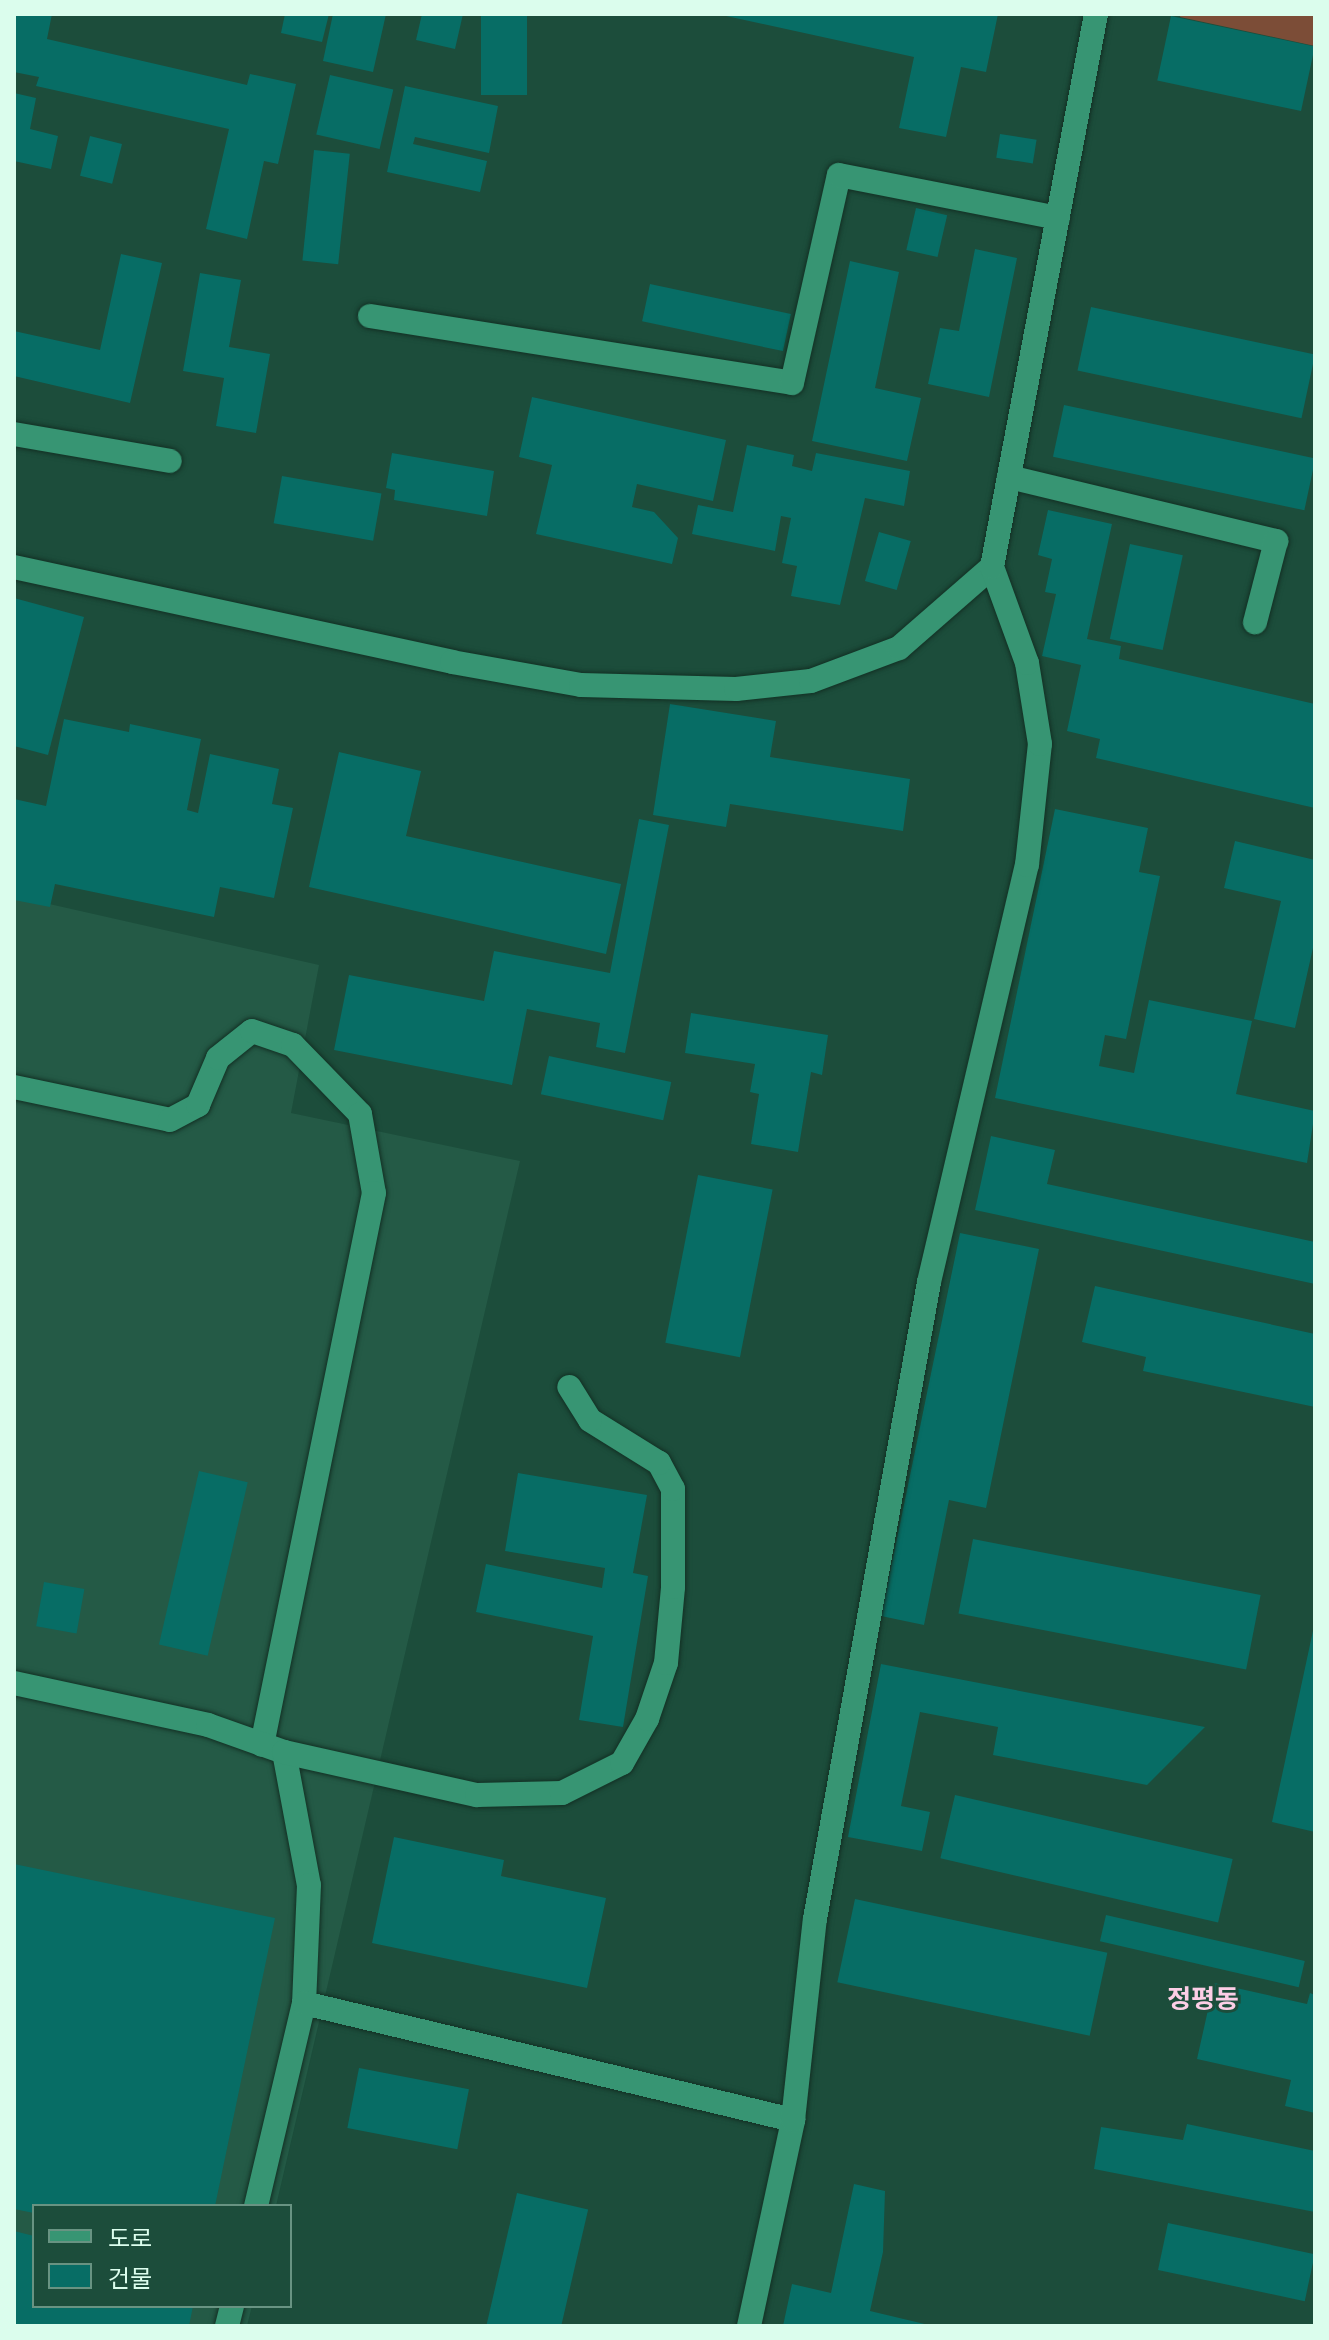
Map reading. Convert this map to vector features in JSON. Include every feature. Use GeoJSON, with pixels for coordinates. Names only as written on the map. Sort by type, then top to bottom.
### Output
{"type":"FeatureCollection","features":[{"type":"Feature","properties":{"kind":"street"},"geometry":{"type":"LineString","coordinates":[[749,2326],[793,2120],[815,1919],[929,1282],[1027,865],[1040,744],[1027,663],[992,567],[1096,14]]}},
{"type":"Feature","properties":{"kind":"street"},"geometry":{"type":"LineString","coordinates":[[370,316],[792,383],[839,175],[1058,218]]}},
{"type":"Feature","properties":{"kind":"street"},"geometry":{"type":"LineString","coordinates":[[14,434],[170,461]]}},
{"type":"Feature","properties":{"kind":"street"},"geometry":{"type":"LineString","coordinates":[[1009,477],[1276,541],[1255,622]]}},
{"type":"Feature","properties":{"kind":"street"},"geometry":{"type":"LineString","coordinates":[[14,567],[452,662],[581,685],[736,689],[811,681],[899,648],[992,567]]}},
{"type":"Feature","properties":{"kind":"street"},"geometry":{"type":"LineString","coordinates":[[14,1087],[170,1120],[198,1105],[218,1058],[252,1031],[293,1045],[360,1114],[374,1193],[273,1748],[309,1885],[304,2003],[256,2204]]}},
{"type":"Feature","properties":{"kind":"street"},"geometry":{"type":"LineString","coordinates":[[14,1683],[208,1725],[273,1748],[477,1795],[562,1793],[622,1763],[647,1719],[666,1663],[673,1587],[673,1489],[659,1463],[590,1420],[569,1387]]}},
{"type":"Feature","properties":{"kind":"street"},"geometry":{"type":"LineString","coordinates":[[304,2003],[793,2120]]}},
{"type":"Feature","properties":{"kind":"shaded area"},"geometry":{"type":"Polygon","coordinates":[[[1181,14],[1315,14],[1315,46],[1180,17],[1181,14]]]}},
{"type":"Feature","properties":{"kind":"shaded area"},"geometry":{"type":"Polygon","coordinates":[[[14,896],[319,965],[291,1113],[520,1161],[276,2204],[32,2204],[32,2308],[252,2308],[247,2326],[14,2326],[14,896]]]}},
{"type":"Feature","properties":{"kind":"building"},"geometry":{"type":"Polygon","coordinates":[[[14,14],[52,14],[47,39],[247,85],[250,74],[296,84],[278,164],[264,161],[247,239],[206,229],[229,129],[36,86],[39,77],[14,72],[14,14]]]}},
{"type":"Feature","properties":{"kind":"building"},"geometry":{"type":"Polygon","coordinates":[[[285,14],[329,14],[322,42],[281,33],[285,14]]]}},
{"type":"Feature","properties":{"kind":"building"},"geometry":{"type":"Polygon","coordinates":[[[333,14],[386,14],[373,72],[323,61],[333,14]]]}},
{"type":"Feature","properties":{"kind":"building"},"geometry":{"type":"Polygon","coordinates":[[[422,14],[463,14],[455,49],[416,40],[422,14]]]}},
{"type":"Feature","properties":{"kind":"building"},"geometry":{"type":"Polygon","coordinates":[[[481,14],[527,14],[527,95],[481,95],[481,14]]]}},
{"type":"Feature","properties":{"kind":"building"},"geometry":{"type":"Polygon","coordinates":[[[717,14],[998,14],[986,72],[961,67],[946,137],[899,128],[914,57],[717,14]]]}},
{"type":"Feature","properties":{"kind":"building"},"geometry":{"type":"Polygon","coordinates":[[[1171,16],[1315,47],[1301,111],[1157,81],[1171,16]]]}},
{"type":"Feature","properties":{"kind":"building"},"geometry":{"type":"Polygon","coordinates":[[[330,75],[393,90],[380,149],[316,134],[330,75]]]}},
{"type":"Feature","properties":{"kind":"building"},"geometry":{"type":"Polygon","coordinates":[[[405,86],[498,106],[489,153],[415,137],[413,144],[487,161],[480,192],[387,172],[405,86]]]}},
{"type":"Feature","properties":{"kind":"building"},"geometry":{"type":"Polygon","coordinates":[[[14,93],[36,98],[30,129],[58,136],[51,169],[14,161],[14,93]]]}},
{"type":"Feature","properties":{"kind":"building"},"geometry":{"type":"Polygon","coordinates":[[[1000,134],[1037,140],[1033,163],[996,158],[1000,134]]]}},
{"type":"Feature","properties":{"kind":"building"},"geometry":{"type":"Polygon","coordinates":[[[90,136],[122,144],[112,184],[80,176],[90,136]]]}},
{"type":"Feature","properties":{"kind":"building"},"geometry":{"type":"Polygon","coordinates":[[[314,150],[350,154],[338,264],[302,260],[314,150]]]}},
{"type":"Feature","properties":{"kind":"building"},"geometry":{"type":"Polygon","coordinates":[[[916,208],[947,215],[938,257],[906,250],[916,208]]]}},
{"type":"Feature","properties":{"kind":"building"},"geometry":{"type":"Polygon","coordinates":[[[975,249],[1017,258],[989,397],[928,384],[940,328],[959,331],[975,249]]]}},
{"type":"Feature","properties":{"kind":"building"},"geometry":{"type":"Polygon","coordinates":[[[121,254],[162,263],[130,403],[14,376],[14,331],[100,350],[121,254]]]}},
{"type":"Feature","properties":{"kind":"building"},"geometry":{"type":"Polygon","coordinates":[[[850,261],[899,272],[875,388],[921,398],[907,461],[812,441],[850,261]]]}},
{"type":"Feature","properties":{"kind":"building"},"geometry":{"type":"Polygon","coordinates":[[[200,273],[241,280],[229,347],[270,354],[256,433],[216,426],[224,378],[183,371],[200,273]]]}},
{"type":"Feature","properties":{"kind":"building"},"geometry":{"type":"Polygon","coordinates":[[[650,284],[791,314],[783,351],[642,321],[650,284]]]}},
{"type":"Feature","properties":{"kind":"building"},"geometry":{"type":"Polygon","coordinates":[[[1091,307],[1315,355],[1301,418],[1077,371],[1091,307]]]}},
{"type":"Feature","properties":{"kind":"building"},"geometry":{"type":"Polygon","coordinates":[[[532,397],[726,440],[713,501],[637,484],[632,507],[654,512],[678,538],[672,564],[536,534],[552,465],[519,457],[532,397]]]}},
{"type":"Feature","properties":{"kind":"building"},"geometry":{"type":"Polygon","coordinates":[[[1064,405],[1315,458],[1304,510],[1053,457],[1064,405]]]}},
{"type":"Feature","properties":{"kind":"building"},"geometry":{"type":"Polygon","coordinates":[[[747,445],[794,455],[792,466],[812,471],[816,453],[910,471],[904,506],[865,498],[840,605],[791,596],[797,566],[782,563],[791,518],[781,516],[775,551],[692,534],[698,505],[733,512],[747,445]]]}},
{"type":"Feature","properties":{"kind":"building"},"geometry":{"type":"Polygon","coordinates":[[[392,453],[494,471],[487,516],[394,500],[395,490],[386,488],[392,453]]]}},
{"type":"Feature","properties":{"kind":"building"},"geometry":{"type":"Polygon","coordinates":[[[282,476],[381,494],[373,541],[274,523],[282,476]]]}},
{"type":"Feature","properties":{"kind":"building"},"geometry":{"type":"Polygon","coordinates":[[[1048,510],[1112,524],[1087,639],[1121,646],[1119,659],[1315,704],[1315,808],[1096,758],[1100,739],[1067,731],[1081,665],[1042,656],[1056,594],[1045,592],[1052,559],[1038,555],[1048,510]]]}},
{"type":"Feature","properties":{"kind":"building"},"geometry":{"type":"Polygon","coordinates":[[[879,532],[911,541],[897,590],[865,581],[879,532]]]}},
{"type":"Feature","properties":{"kind":"building"},"geometry":{"type":"Polygon","coordinates":[[[1130,544],[1183,555],[1163,650],[1110,639],[1130,544]]]}},
{"type":"Feature","properties":{"kind":"building"},"geometry":{"type":"Polygon","coordinates":[[[14,598],[84,617],[48,755],[14,746],[14,598]]]}},
{"type":"Feature","properties":{"kind":"building"},"geometry":{"type":"Polygon","coordinates":[[[670,704],[776,721],[770,757],[910,779],[903,831],[730,804],[726,827],[653,815],[670,704]]]}},
{"type":"Feature","properties":{"kind":"building"},"geometry":{"type":"Polygon","coordinates":[[[64,719],[129,732],[130,724],[201,739],[187,810],[198,813],[210,754],[279,769],[272,804],[293,808],[274,898],[220,887],[214,917],[55,884],[50,907],[14,900],[14,799],[46,806],[64,719]]]}},
{"type":"Feature","properties":{"kind":"building"},"geometry":{"type":"Polygon","coordinates":[[[339,752],[421,771],[406,836],[621,884],[606,954],[309,887],[339,752]]]}},
{"type":"Feature","properties":{"kind":"building"},"geometry":{"type":"Polygon","coordinates":[[[1055,809],[1148,828],[1139,872],[1160,876],[1126,1039],[1105,1035],[1099,1066],[1134,1073],[1149,1000],[1252,1021],[1236,1094],[1315,1111],[1307,1163],[995,1098],[1055,809]]]}},
{"type":"Feature","properties":{"kind":"building"},"geometry":{"type":"Polygon","coordinates":[[[639,819],[669,825],[625,1053],[596,1047],[600,1023],[527,1009],[512,1085],[334,1050],[349,975],[484,1001],[494,951],[610,973],[639,819]]]}},
{"type":"Feature","properties":{"kind":"building"},"geometry":{"type":"Polygon","coordinates":[[[1235,841],[1315,860],[1315,939],[1295,1028],[1254,1019],[1281,901],[1224,888],[1235,841]]]}},
{"type":"Feature","properties":{"kind":"building"},"geometry":{"type":"Polygon","coordinates":[[[691,1013],[828,1035],[822,1075],[811,1072],[798,1152],[751,1144],[759,1094],[750,1092],[755,1064],[685,1053],[691,1013]]]}},
{"type":"Feature","properties":{"kind":"building"},"geometry":{"type":"Polygon","coordinates":[[[549,1056],[671,1082],[663,1120],[541,1094],[549,1056]]]}},
{"type":"Feature","properties":{"kind":"building"},"geometry":{"type":"Polygon","coordinates":[[[991,1136],[1055,1150],[1047,1184],[1315,1242],[1315,1284],[975,1210],[991,1136]]]}},
{"type":"Feature","properties":{"kind":"building"},"geometry":{"type":"Polygon","coordinates":[[[698,1175],[773,1190],[740,1357],[665,1343],[698,1175]]]}},
{"type":"Feature","properties":{"kind":"building"},"geometry":{"type":"Polygon","coordinates":[[[960,1233],[1039,1249],[986,1508],[949,1500],[924,1625],[881,1616],[960,1233]]]}},
{"type":"Feature","properties":{"kind":"building"},"geometry":{"type":"Polygon","coordinates":[[[1095,1286],[1315,1334],[1315,1407],[1143,1371],[1146,1357],[1082,1342],[1095,1286]]]}},
{"type":"Feature","properties":{"kind":"building"},"geometry":{"type":"Polygon","coordinates":[[[199,1471],[248,1482],[208,1656],[159,1644],[199,1471]]]}},
{"type":"Feature","properties":{"kind":"building"},"geometry":{"type":"Polygon","coordinates":[[[518,1473],[647,1495],[633,1573],[648,1576],[623,1727],[579,1720],[593,1636],[476,1612],[486,1564],[602,1588],[605,1568],[505,1551],[518,1473]]]}},
{"type":"Feature","properties":{"kind":"building"},"geometry":{"type":"Polygon","coordinates":[[[973,1539],[1261,1595],[1246,1670],[958,1614],[973,1539]]]}},
{"type":"Feature","properties":{"kind":"building"},"geometry":{"type":"Polygon","coordinates":[[[44,1582],[84,1589],[77,1633],[36,1626],[44,1582]]]}},
{"type":"Feature","properties":{"kind":"building"},"geometry":{"type":"Polygon","coordinates":[[[1315,1626],[1315,1832],[1272,1822],[1315,1626]]]}},
{"type":"Feature","properties":{"kind":"building"},"geometry":{"type":"Polygon","coordinates":[[[881,1664],[1205,1727],[1147,1785],[993,1755],[998,1727],[920,1712],[901,1806],[930,1812],[922,1851],[848,1837],[881,1664]]]}},
{"type":"Feature","properties":{"kind":"building"},"geometry":{"type":"Polygon","coordinates":[[[955,1795],[1233,1859],[1218,1922],[940,1858],[955,1795]]]}},
{"type":"Feature","properties":{"kind":"building"},"geometry":{"type":"Polygon","coordinates":[[[394,1837],[504,1860],[501,1876],[606,1898],[587,1988],[372,1943],[394,1837]]]}},
{"type":"Feature","properties":{"kind":"building"},"geometry":{"type":"Polygon","coordinates":[[[14,1864],[275,1918],[215,2204],[32,2204],[32,2213],[14,2209],[14,1864]]]}},
{"type":"Feature","properties":{"kind":"building"},"geometry":{"type":"Polygon","coordinates":[[[855,1899],[1107,1953],[1090,2036],[837,1982],[855,1899]]]}},
{"type":"Feature","properties":{"kind":"building"},"geometry":{"type":"Polygon","coordinates":[[[1106,1915],[1305,1961],[1299,1987],[1100,1941],[1106,1915]]]}},
{"type":"Feature","properties":{"kind":"building"},"geometry":{"type":"Polygon","coordinates":[[[1214,1983],[1307,2004],[1310,1993],[1315,1995],[1315,2113],[1285,2106],[1291,2080],[1197,2059],[1214,1983]]]}},
{"type":"Feature","properties":{"kind":"building"},"geometry":{"type":"Polygon","coordinates":[[[359,2068],[469,2089],[457,2149],[347,2128],[359,2068]]]}},
{"type":"Feature","properties":{"kind":"building"},"geometry":{"type":"Polygon","coordinates":[[[1187,2124],[1315,2151],[1315,2212],[1094,2169],[1101,2127],[1183,2140],[1187,2124]]]}},
{"type":"Feature","properties":{"kind":"building"},"geometry":{"type":"Polygon","coordinates":[[[854,2184],[885,2191],[883,2252],[870,2311],[933,2326],[783,2326],[792,2284],[831,2293],[854,2184]]]}},
{"type":"Feature","properties":{"kind":"building"},"geometry":{"type":"Polygon","coordinates":[[[517,2193],[588,2209],[561,2326],[486,2326],[517,2193]]]}},
{"type":"Feature","properties":{"kind":"building"},"geometry":{"type":"Polygon","coordinates":[[[1168,2223],[1315,2254],[1305,2301],[1158,2270],[1168,2223]]]}},
{"type":"Feature","properties":{"kind":"building"},"geometry":{"type":"Polygon","coordinates":[[[14,2231],[32,2236],[32,2308],[193,2308],[189,2326],[14,2326],[14,2231]]]}},
{"type":"Feature","properties":{"kind":"district","name":"정평동"},"geometry":{"type":"Point","coordinates":[1203,2000]}}]}
